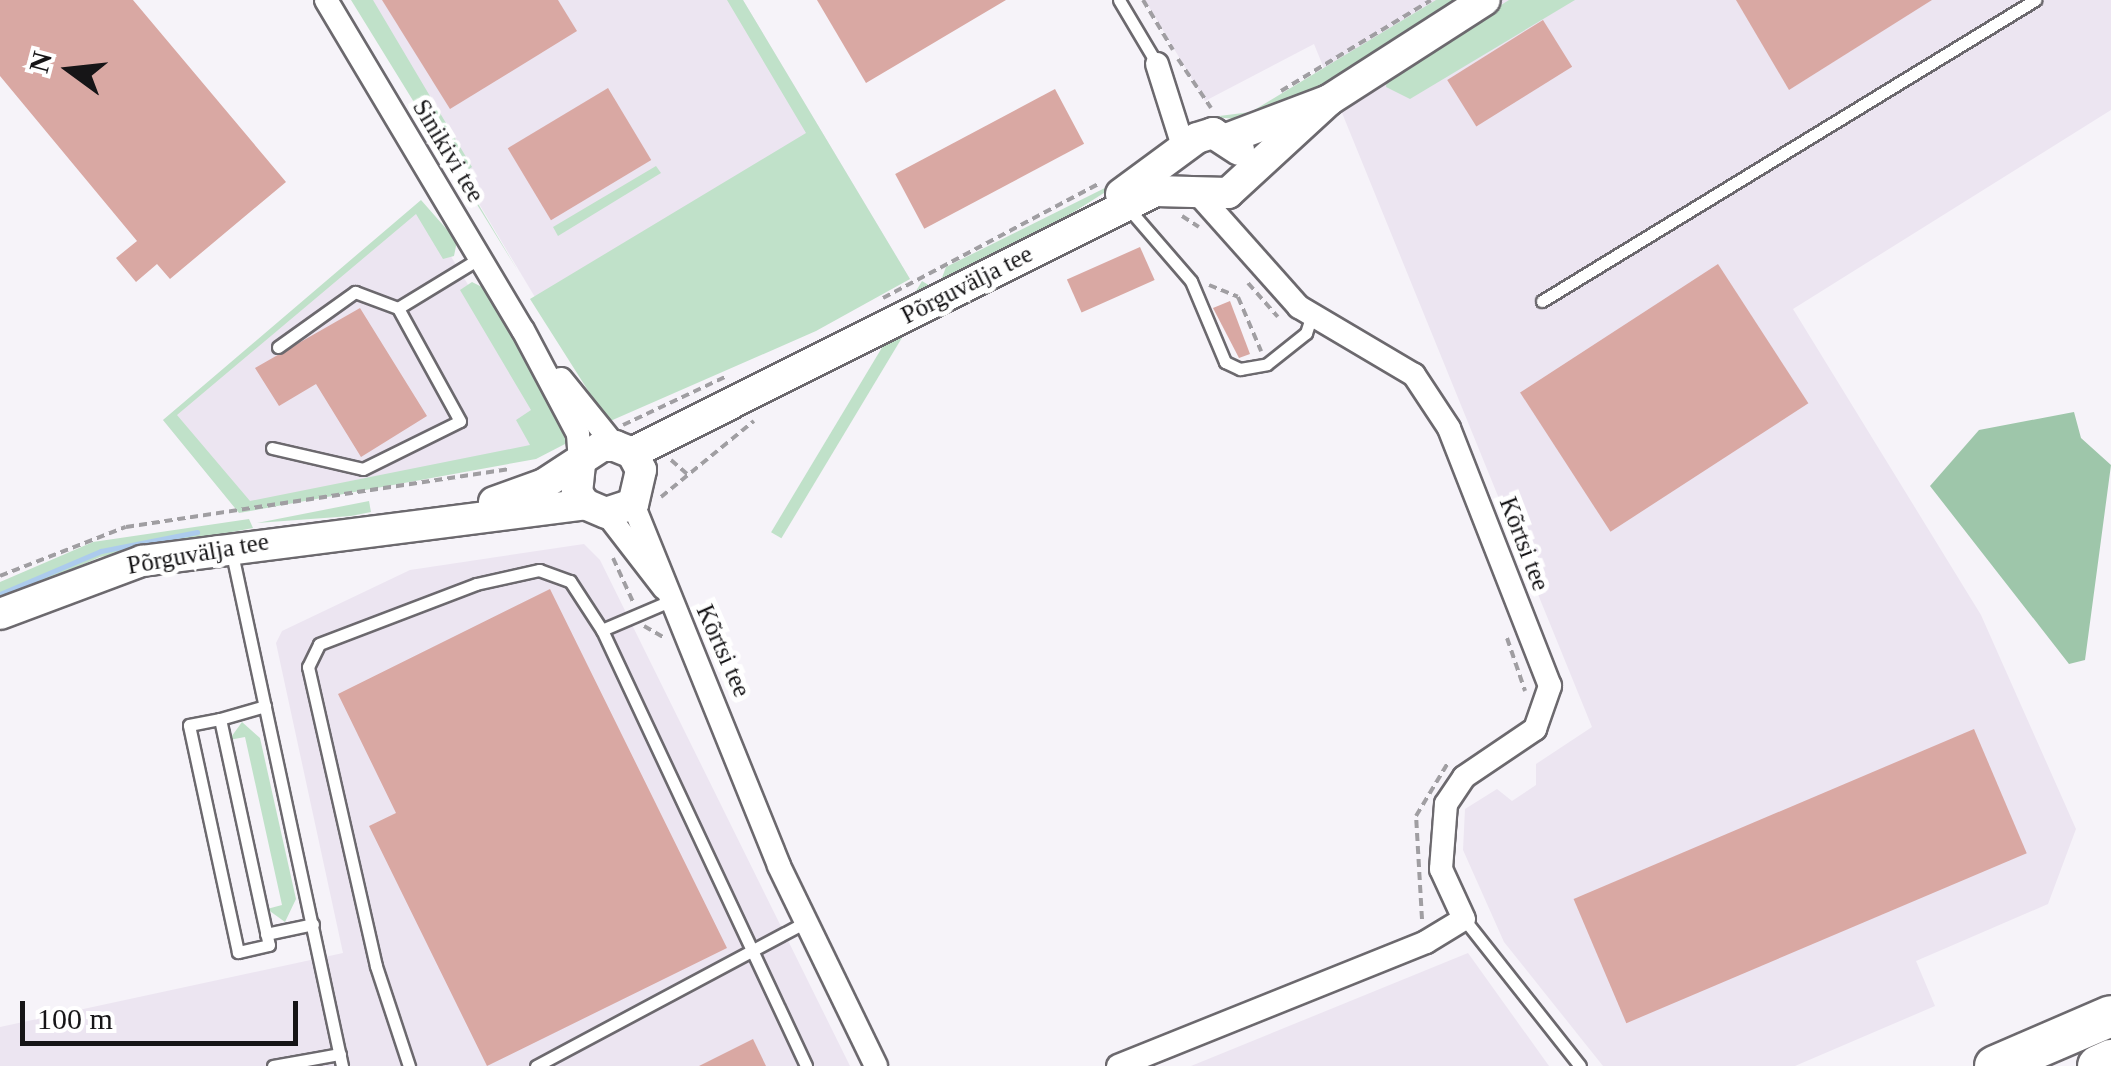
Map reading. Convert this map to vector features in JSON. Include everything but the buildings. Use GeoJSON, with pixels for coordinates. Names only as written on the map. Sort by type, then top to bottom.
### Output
{"type":"FeatureCollection","features":[{"type":"Feature","properties":{"kind":"highway"},"geometry":{"type":"LineString","coordinates":[[1994,1066],[2111,1016]]}},
{"type":"Feature","properties":{"kind":"highway"},"geometry":{"type":"LineString","coordinates":[[2098,1066],[2111,1060]]}},
{"type":"Feature","properties":{"kind":"street","name":"Sinikivi tee"},"geometry":{"type":"LineString","coordinates":[[326,0],[523,330],[578,434],[580,462]]}},
{"type":"Feature","properties":{"kind":"street"},"geometry":{"type":"LineString","coordinates":[[1157,64],[1194,189],[1212,196],[1239,182],[1329,100],[1485,0]]}},
{"type":"Feature","properties":{"kind":"street"},"geometry":{"type":"LineString","coordinates":[[1157,64],[1238,148],[1238,234]]}},
{"type":"Feature","properties":{"kind":"street"},"geometry":{"type":"LineString","coordinates":[[1184,149],[1216,125],[1329,100]]}},
{"type":"Feature","properties":{"kind":"street","name":"Põrguvälja tee"},"geometry":{"type":"LineString","coordinates":[[1076,229],[1184,149]]}},
{"type":"Feature","properties":{"kind":"street","name":"Põrguvälja tee"},"geometry":{"type":"LineString","coordinates":[[405,524],[541,474],[624,450],[751,395],[1156,191],[1194,189]]}},
{"type":"Feature","properties":{"kind":"street","name":"Kõrtsi tee"},"geometry":{"type":"LineString","coordinates":[[1194,189],[1238,234],[1266,277],[1309,324],[1414,375],[1449,428],[1550,686],[1535,729],[1464,777],[1446,804],[1441,869],[1464,919]]}},
{"type":"Feature","properties":{"kind":"street","name":"Sinikivi tee"},"geometry":{"type":"LineString","coordinates":[[523,330],[593,420],[624,450]]}},
{"type":"Feature","properties":{"kind":"street","name":"Põrguvälja tee"},"geometry":{"type":"LineString","coordinates":[[0,614],[79,579],[230,545],[617,502],[751,395]]}},
{"type":"Feature","properties":{"kind":"street"},"geometry":{"type":"LineString","coordinates":[[580,462],[577,493],[617,502],[624,450]]}},
{"type":"Feature","properties":{"kind":"street","name":"Kõrtsi tee"},"geometry":{"type":"LineString","coordinates":[[617,502],[634,540],[667,594],[806,922],[876,1066]]}},
{"type":"Feature","properties":{"kind":"street"},"geometry":{"type":"LineString","coordinates":[[1118,1066],[1426,942],[1464,919]]}},
{"type":"Feature","properties":{"kind":"lane"},"geometry":{"type":"LineString","coordinates":[[1119,0],[1157,64]]}},
{"type":"Feature","properties":{"kind":"lane"},"geometry":{"type":"LineString","coordinates":[[1542,301],[2035,0]]}},
{"type":"Feature","properties":{"kind":"lane"},"geometry":{"type":"LineString","coordinates":[[1126,205],[1154,248],[1191,281],[1225,362],[1240,370],[1267,364],[1309,324]]}},
{"type":"Feature","properties":{"kind":"lane"},"geometry":{"type":"LineString","coordinates":[[398,308],[480,258]]}},
{"type":"Feature","properties":{"kind":"lane"},"geometry":{"type":"LineString","coordinates":[[272,448],[363,469],[460,421],[398,308],[355,292],[278,347]]}},
{"type":"Feature","properties":{"kind":"lane"},"geometry":{"type":"LineString","coordinates":[[230,545],[341,1060],[273,1066]]}},
{"type":"Feature","properties":{"kind":"lane"},"geometry":{"type":"LineString","coordinates":[[409,1066],[376,966],[308,666],[319,644],[476,584],[539,570],[570,581],[602,630],[748,952],[806,1066]]}},
{"type":"Feature","properties":{"kind":"lane"},"geometry":{"type":"LineString","coordinates":[[602,630],[640,616],[667,594]]}},
{"type":"Feature","properties":{"kind":"lane"},"geometry":{"type":"LineString","coordinates":[[220,719],[269,945],[238,952],[189,726],[265,706]]}},
{"type":"Feature","properties":{"kind":"lane","name":"Kõrtsi tee"},"geometry":{"type":"LineString","coordinates":[[1464,919],[1580,1066]]}},
{"type":"Feature","properties":{"kind":"lane"},"geometry":{"type":"LineString","coordinates":[[536,1066],[806,922]]}},
{"type":"Feature","properties":{"kind":"lane"},"geometry":{"type":"LineString","coordinates":[[266,934],[312,924]]}},
{"type":"Feature","properties":{"kind":"path"},"geometry":{"type":"LineString","coordinates":[[1275,94],[1431,0]]}},
{"type":"Feature","properties":{"kind":"path"},"geometry":{"type":"LineString","coordinates":[[869,306],[1107,180]]}},
{"type":"Feature","properties":{"kind":"path"},"geometry":{"type":"LineString","coordinates":[[1156,191],[1210,237]]}},
{"type":"Feature","properties":{"kind":"path"},"geometry":{"type":"LineString","coordinates":[[1244,277],[1276,315],[1309,324]]}},
{"type":"Feature","properties":{"kind":"path"},"geometry":{"type":"LineString","coordinates":[[1191,281],[1238,297],[1267,364]]}},
{"type":"Feature","properties":{"kind":"path"},"geometry":{"type":"LineString","coordinates":[[593,420],[600,416],[621,426],[751,395]]}},
{"type":"Feature","properties":{"kind":"path"},"geometry":{"type":"LineString","coordinates":[[674,652],[640,616],[611,553],[634,540],[661,497],[751,395]]}},
{"type":"Feature","properties":{"kind":"path"},"geometry":{"type":"LineString","coordinates":[[0,576],[126,527],[541,474]]}},
{"type":"Feature","properties":{"kind":"path"},"geometry":{"type":"LineString","coordinates":[[1505,631],[1527,700]]}},
{"type":"Feature","properties":{"kind":"path"},"geometry":{"type":"LineString","coordinates":[[1426,942],[1416,816],[1454,757]]}},
{"type":"Feature","properties":{"kind":"shaded area"},"geometry":{"type":"Polygon","coordinates":[[[357,0],[743,0],[910,279],[608,419],[357,0]]]}},
{"type":"Feature","properties":{"kind":"shaded area"},"geometry":{"type":"Polygon","coordinates":[[[1145,0],[2111,0],[2111,110],[1793,309],[1981,615],[2076,829],[2048,904],[1916,961],[1935,1006],[1795,1066],[1603,1066],[1504,942],[1463,850],[1465,809],[1497,789],[1512,801],[1536,785],[1536,764],[1592,727],[1314,44],[1205,101],[1145,0]]]}},
{"type":"Feature","properties":{"kind":"shaded area"},"geometry":{"type":"Polygon","coordinates":[[[421,207],[547,415],[535,451],[237,510],[163,420],[421,207]]]}},
{"type":"Feature","properties":{"kind":"shaded area"},"geometry":{"type":"Polygon","coordinates":[[[584,544],[600,560],[850,1066],[0,1066],[0,1027],[343,953],[276,643],[282,631],[410,570],[584,544]]]}},
{"type":"Feature","properties":{"kind":"shaded area"},"geometry":{"type":"Polygon","coordinates":[[[1468,953],[1549,1066],[1191,1066],[1468,953]]]}},
{"type":"Feature","properties":{"kind":"green space"},"geometry":{"type":"Polygon","coordinates":[[[351,0],[373,0],[472,167],[461,175],[518,271],[351,0]]]}},
{"type":"Feature","properties":{"kind":"green space"},"geometry":{"type":"Polygon","coordinates":[[[727,0],[743,0],[910,279],[816,331],[608,422],[530,299],[806,133],[727,0]]]}},
{"type":"Feature","properties":{"kind":"green space"},"geometry":{"type":"Polygon","coordinates":[[[1436,0],[1461,0],[1266,121],[1211,117],[1251,112],[1436,0]]]}},
{"type":"Feature","properties":{"kind":"green space"},"geometry":{"type":"Polygon","coordinates":[[[1509,0],[1575,0],[1410,99],[1386,87],[1387,77],[1509,0]]]}},
{"type":"Feature","properties":{"kind":"green space"},"geometry":{"type":"Polygon","coordinates":[[[656,166],[661,173],[558,236],[553,227],[656,166]]]}},
{"type":"Feature","properties":{"kind":"green space"},"geometry":{"type":"Polygon","coordinates":[[[1139,171],[1037,235],[940,283],[946,267],[1139,171]]]}},
{"type":"Feature","properties":{"kind":"green space"},"geometry":{"type":"Polygon","coordinates":[[[421,200],[457,241],[454,256],[443,259],[416,214],[177,415],[250,501],[530,445],[516,420],[531,410],[460,290],[472,282],[486,289],[570,432],[565,444],[536,459],[239,513],[163,420],[421,200]]]}},
{"type":"Feature","properties":{"kind":"green space"},"geometry":{"type":"Polygon","coordinates":[[[922,281],[932,287],[781,538],[771,532],[922,281]]]}},
{"type":"Feature","properties":{"kind":"green space"},"geometry":{"type":"Polygon","coordinates":[[[2074,412],[2081,438],[2111,465],[2085,660],[2069,664],[1930,486],[1979,430],[2074,412]]]}},
{"type":"Feature","properties":{"kind":"green space"},"geometry":{"type":"Polygon","coordinates":[[[369,501],[371,512],[351,516],[257,523],[369,501]]]}},
{"type":"Feature","properties":{"kind":"green space"},"geometry":{"type":"Polygon","coordinates":[[[249,519],[253,528],[100,557],[0,601],[0,582],[93,542],[249,519]]]}},
{"type":"Feature","properties":{"kind":"green space"},"geometry":{"type":"Polygon","coordinates":[[[242,722],[260,738],[296,899],[285,922],[267,909],[282,905],[245,737],[229,740],[242,722]]]}},
{"type":"Feature","properties":{"kind":"waterway"},"geometry":{"type":"LineString","coordinates":[[0,594],[101,551],[197,532]]}}]}
